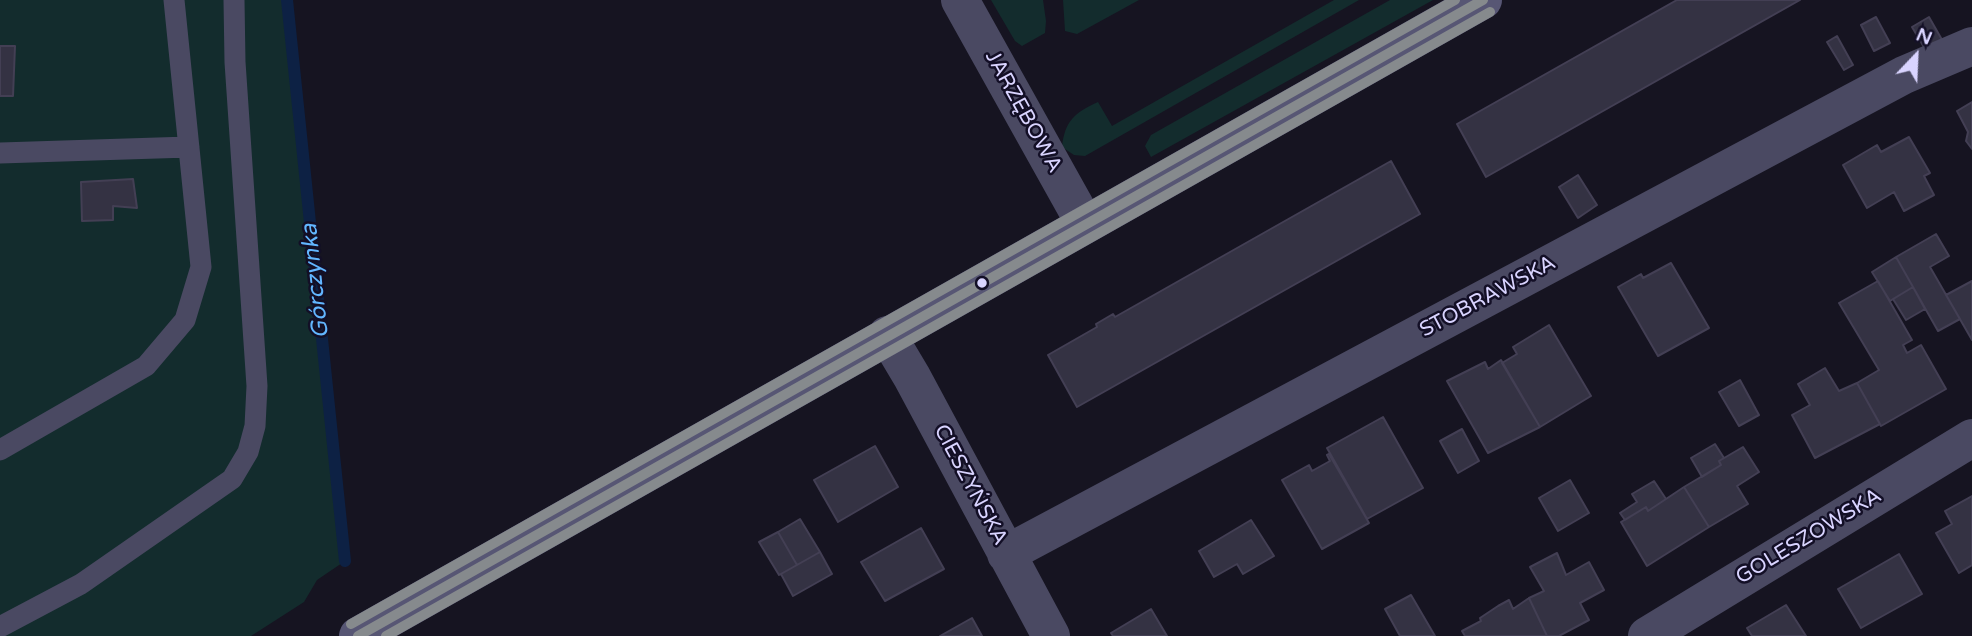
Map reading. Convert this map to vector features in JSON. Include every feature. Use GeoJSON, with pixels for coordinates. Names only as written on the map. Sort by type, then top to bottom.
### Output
{"type":"FeatureCollection","features":[{"type":"Feature","properties":{"kind":"street","name":"JARZĘBOWA"},"geometry":{"type":"LineString","coordinates":[[960,0],[1085,225]]}},
{"type":"Feature","properties":{"kind":"street"},"geometry":{"type":"LineString","coordinates":[[358,636],[1483,0]]}},
{"type":"Feature","properties":{"kind":"street","name":"STOBRAWSKA"},"geometry":{"type":"LineString","coordinates":[[1006,554],[1892,81],[1972,46]]}},
{"type":"Feature","properties":{"kind":"street","name":"CIESZYŃSKA"},"geometry":{"type":"LineString","coordinates":[[887,335],[1051,636]]}},
{"type":"Feature","properties":{"kind":"street","name":"GOLESZOWSKA"},"geometry":{"type":"LineString","coordinates":[[1647,636],[1972,438]]}},
{"type":"Feature","properties":{"kind":"lane"},"geometry":{"type":"LineString","coordinates":[[0,450],[146,366],[185,320],[201,267],[174,0]]}},
{"type":"Feature","properties":{"kind":"lane"},"geometry":{"type":"LineString","coordinates":[[0,628],[80,584],[190,509],[232,479],[248,452],[255,426],[257,386],[235,62],[234,0]]}},
{"type":"Feature","properties":{"kind":"lane"},"geometry":{"type":"LineString","coordinates":[[0,153],[189,147]]}},
{"type":"Feature","properties":{"kind":"green space"},"geometry":{"type":"Polygon","coordinates":[[[0,0],[287,0],[345,561],[317,580],[304,602],[251,636],[0,636],[0,0]]]}},
{"type":"Feature","properties":{"kind":"green space"},"geometry":{"type":"Polygon","coordinates":[[[991,0],[1043,0],[1045,33],[1022,46],[1015,41],[991,0]]]}},
{"type":"Feature","properties":{"kind":"green space"},"geometry":{"type":"Polygon","coordinates":[[[1063,0],[1139,0],[1077,34],[1065,31],[1063,0]]]}},
{"type":"Feature","properties":{"kind":"green space"},"geometry":{"type":"Polygon","coordinates":[[[1334,0],[1359,0],[1085,156],[1074,155],[1062,147],[1068,124],[1090,106],[1098,102],[1112,126],[1334,0]]]}},
{"type":"Feature","properties":{"kind":"green space"},"geometry":{"type":"Polygon","coordinates":[[[1390,0],[1433,0],[1151,157],[1145,146],[1151,135],[1390,0]]]}},
{"type":"Feature","properties":{"kind":"building"},"geometry":{"type":"Polygon","coordinates":[[[1677,0],[1800,0],[1486,177],[1457,124],[1677,0]]]}},
{"type":"Feature","properties":{"kind":"building"},"geometry":{"type":"Polygon","coordinates":[[[1876,17],[1890,43],[1874,51],[1861,25],[1876,17]]]}},
{"type":"Feature","properties":{"kind":"building"},"geometry":{"type":"Polygon","coordinates":[[[1929,17],[1945,45],[1928,54],[1912,27],[1929,17]]]}},
{"type":"Feature","properties":{"kind":"building"},"geometry":{"type":"Polygon","coordinates":[[[1837,36],[1853,65],[1844,70],[1827,42],[1837,36]]]}},
{"type":"Feature","properties":{"kind":"building"},"geometry":{"type":"Polygon","coordinates":[[[0,46],[15,46],[13,96],[0,96],[0,46]]]}},
{"type":"Feature","properties":{"kind":"building"},"geometry":{"type":"Polygon","coordinates":[[[1972,102],[1972,149],[1966,141],[1968,132],[1957,111],[1972,102]]]}},
{"type":"Feature","properties":{"kind":"building"},"geometry":{"type":"Polygon","coordinates":[[[1909,137],[1930,173],[1924,176],[1934,195],[1904,211],[1894,192],[1867,208],[1843,165],[1877,145],[1881,152],[1909,137]]]}},
{"type":"Feature","properties":{"kind":"building"},"geometry":{"type":"Polygon","coordinates":[[[1391,161],[1420,214],[1077,407],[1048,355],[1097,327],[1096,324],[1113,314],[1115,317],[1391,161]]]}},
{"type":"Feature","properties":{"kind":"building"},"geometry":{"type":"Polygon","coordinates":[[[1578,175],[1597,205],[1578,218],[1559,187],[1578,175]]]}},
{"type":"Feature","properties":{"kind":"building"},"geometry":{"type":"Polygon","coordinates":[[[133,179],[137,208],[113,206],[113,220],[82,221],[81,182],[133,179]]]}},
{"type":"Feature","properties":{"kind":"building"},"geometry":{"type":"Polygon","coordinates":[[[1936,234],[1949,256],[1930,267],[1960,319],[1938,331],[1896,257],[1936,234]]]}},
{"type":"Feature","properties":{"kind":"building"},"geometry":{"type":"Polygon","coordinates":[[[1896,257],[1913,287],[1890,301],[1872,272],[1896,257]]]}},
{"type":"Feature","properties":{"kind":"building"},"geometry":{"type":"Polygon","coordinates":[[[1671,263],[1709,328],[1658,356],[1618,287],[1641,274],[1643,278],[1671,263]]]}},
{"type":"Feature","properties":{"kind":"building"},"geometry":{"type":"Polygon","coordinates":[[[1878,281],[1912,340],[1903,345],[1907,353],[1921,345],[1946,389],[1881,426],[1857,383],[1879,370],[1839,303],[1878,281]]]}},
{"type":"Feature","properties":{"kind":"building"},"geometry":{"type":"Polygon","coordinates":[[[1972,281],[1972,340],[1946,295],[1972,281]]]}},
{"type":"Feature","properties":{"kind":"building"},"geometry":{"type":"Polygon","coordinates":[[[1913,287],[1925,309],[1906,320],[1893,299],[1913,287]]]}},
{"type":"Feature","properties":{"kind":"building"},"geometry":{"type":"Polygon","coordinates":[[[1549,325],[1591,396],[1540,427],[1502,363],[1517,354],[1513,347],[1549,325]]]}},
{"type":"Feature","properties":{"kind":"building"},"geometry":{"type":"Polygon","coordinates":[[[1501,360],[1540,427],[1488,453],[1447,381],[1485,362],[1488,369],[1501,360]]]}},
{"type":"Feature","properties":{"kind":"building"},"geometry":{"type":"Polygon","coordinates":[[[1825,368],[1839,391],[1857,383],[1880,424],[1815,458],[1792,415],[1810,405],[1798,384],[1825,368]]]}},
{"type":"Feature","properties":{"kind":"building"},"geometry":{"type":"Polygon","coordinates":[[[1740,380],[1759,415],[1739,426],[1719,392],[1740,380]]]}},
{"type":"Feature","properties":{"kind":"building"},"geometry":{"type":"Polygon","coordinates":[[[1383,417],[1423,488],[1367,519],[1327,448],[1383,417]]]}},
{"type":"Feature","properties":{"kind":"building"},"geometry":{"type":"Polygon","coordinates":[[[1462,429],[1479,461],[1458,473],[1440,441],[1462,429]]]}},
{"type":"Feature","properties":{"kind":"building"},"geometry":{"type":"Polygon","coordinates":[[[1715,444],[1724,458],[1719,461],[1721,465],[1702,477],[1691,458],[1715,444]]]}},
{"type":"Feature","properties":{"kind":"building"},"geometry":{"type":"Polygon","coordinates":[[[875,446],[898,487],[838,522],[814,480],[875,446]]]}},
{"type":"Feature","properties":{"kind":"building"},"geometry":{"type":"Polygon","coordinates":[[[1743,447],[1759,472],[1737,486],[1748,504],[1709,527],[1684,487],[1721,465],[1719,461],[1743,447]]]}},
{"type":"Feature","properties":{"kind":"building"},"geometry":{"type":"Polygon","coordinates":[[[1329,454],[1369,523],[1322,549],[1282,480],[1309,465],[1312,471],[1330,461],[1327,455],[1329,454]]]}},
{"type":"Feature","properties":{"kind":"building"},"geometry":{"type":"Polygon","coordinates":[[[1570,480],[1589,513],[1558,531],[1539,498],[1570,480]]]}},
{"type":"Feature","properties":{"kind":"building"},"geometry":{"type":"Polygon","coordinates":[[[1654,481],[1666,499],[1648,511],[1646,507],[1625,520],[1620,513],[1637,502],[1632,494],[1654,481]]]}},
{"type":"Feature","properties":{"kind":"building"},"geometry":{"type":"Polygon","coordinates":[[[1684,487],[1709,527],[1647,566],[1621,522],[1646,507],[1648,511],[1684,487]]]}},
{"type":"Feature","properties":{"kind":"building"},"geometry":{"type":"Polygon","coordinates":[[[1972,496],[1972,565],[1959,573],[1936,533],[1952,524],[1945,511],[1972,496]]]}},
{"type":"Feature","properties":{"kind":"building"},"geometry":{"type":"Polygon","coordinates":[[[800,519],[820,552],[797,565],[778,532],[800,519]]]}},
{"type":"Feature","properties":{"kind":"building"},"geometry":{"type":"Polygon","coordinates":[[[1251,520],[1274,556],[1243,574],[1237,564],[1214,577],[1199,551],[1251,520]]]}},
{"type":"Feature","properties":{"kind":"building"},"geometry":{"type":"Polygon","coordinates":[[[921,528],[944,569],[885,601],[861,562],[921,528]]]}},
{"type":"Feature","properties":{"kind":"building"},"geometry":{"type":"Polygon","coordinates":[[[778,532],[797,565],[779,575],[759,542],[778,532]]]}},
{"type":"Feature","properties":{"kind":"building"},"geometry":{"type":"Polygon","coordinates":[[[820,552],[832,574],[793,596],[781,574],[820,552]]]}},
{"type":"Feature","properties":{"kind":"building"},"geometry":{"type":"Polygon","coordinates":[[[1557,553],[1566,575],[1589,562],[1604,590],[1580,603],[1589,620],[1559,636],[1547,636],[1529,598],[1544,591],[1530,567],[1557,553]]]}},
{"type":"Feature","properties":{"kind":"building"},"geometry":{"type":"Polygon","coordinates":[[[1899,554],[1922,594],[1861,628],[1838,589],[1899,554]]]}},
{"type":"Feature","properties":{"kind":"building"},"geometry":{"type":"Polygon","coordinates":[[[1411,595],[1435,636],[1400,636],[1385,609],[1411,595]]]}},
{"type":"Feature","properties":{"kind":"building"},"geometry":{"type":"Polygon","coordinates":[[[1529,598],[1547,636],[1465,636],[1462,631],[1481,621],[1480,618],[1509,600],[1513,609],[1529,598]]]}},
{"type":"Feature","properties":{"kind":"building"},"geometry":{"type":"Polygon","coordinates":[[[1786,605],[1806,636],[1752,636],[1747,628],[1786,605]]]}},
{"type":"Feature","properties":{"kind":"building"},"geometry":{"type":"Polygon","coordinates":[[[1151,609],[1167,636],[1113,636],[1111,633],[1151,609]]]}},
{"type":"Feature","properties":{"kind":"building"},"geometry":{"type":"Polygon","coordinates":[[[972,618],[982,636],[940,636],[972,618]]]}},
{"type":"Feature","properties":{"kind":"waterway","name":"Górczynka"},"geometry":{"type":"LineString","coordinates":[[287,0],[345,561]]}},
{"type":"Feature","properties":{"kind":"transit line"},"geometry":{"type":"LineString","coordinates":[[351,624],[1455,0]]}},
{"type":"Feature","properties":{"kind":"transit line"},"geometry":{"type":"LineString","coordinates":[[358,636],[1483,0]]}},
{"type":"Feature","properties":{"kind":"transit line"},"geometry":{"type":"LineString","coordinates":[[386,636],[1490,12]]}}]}
